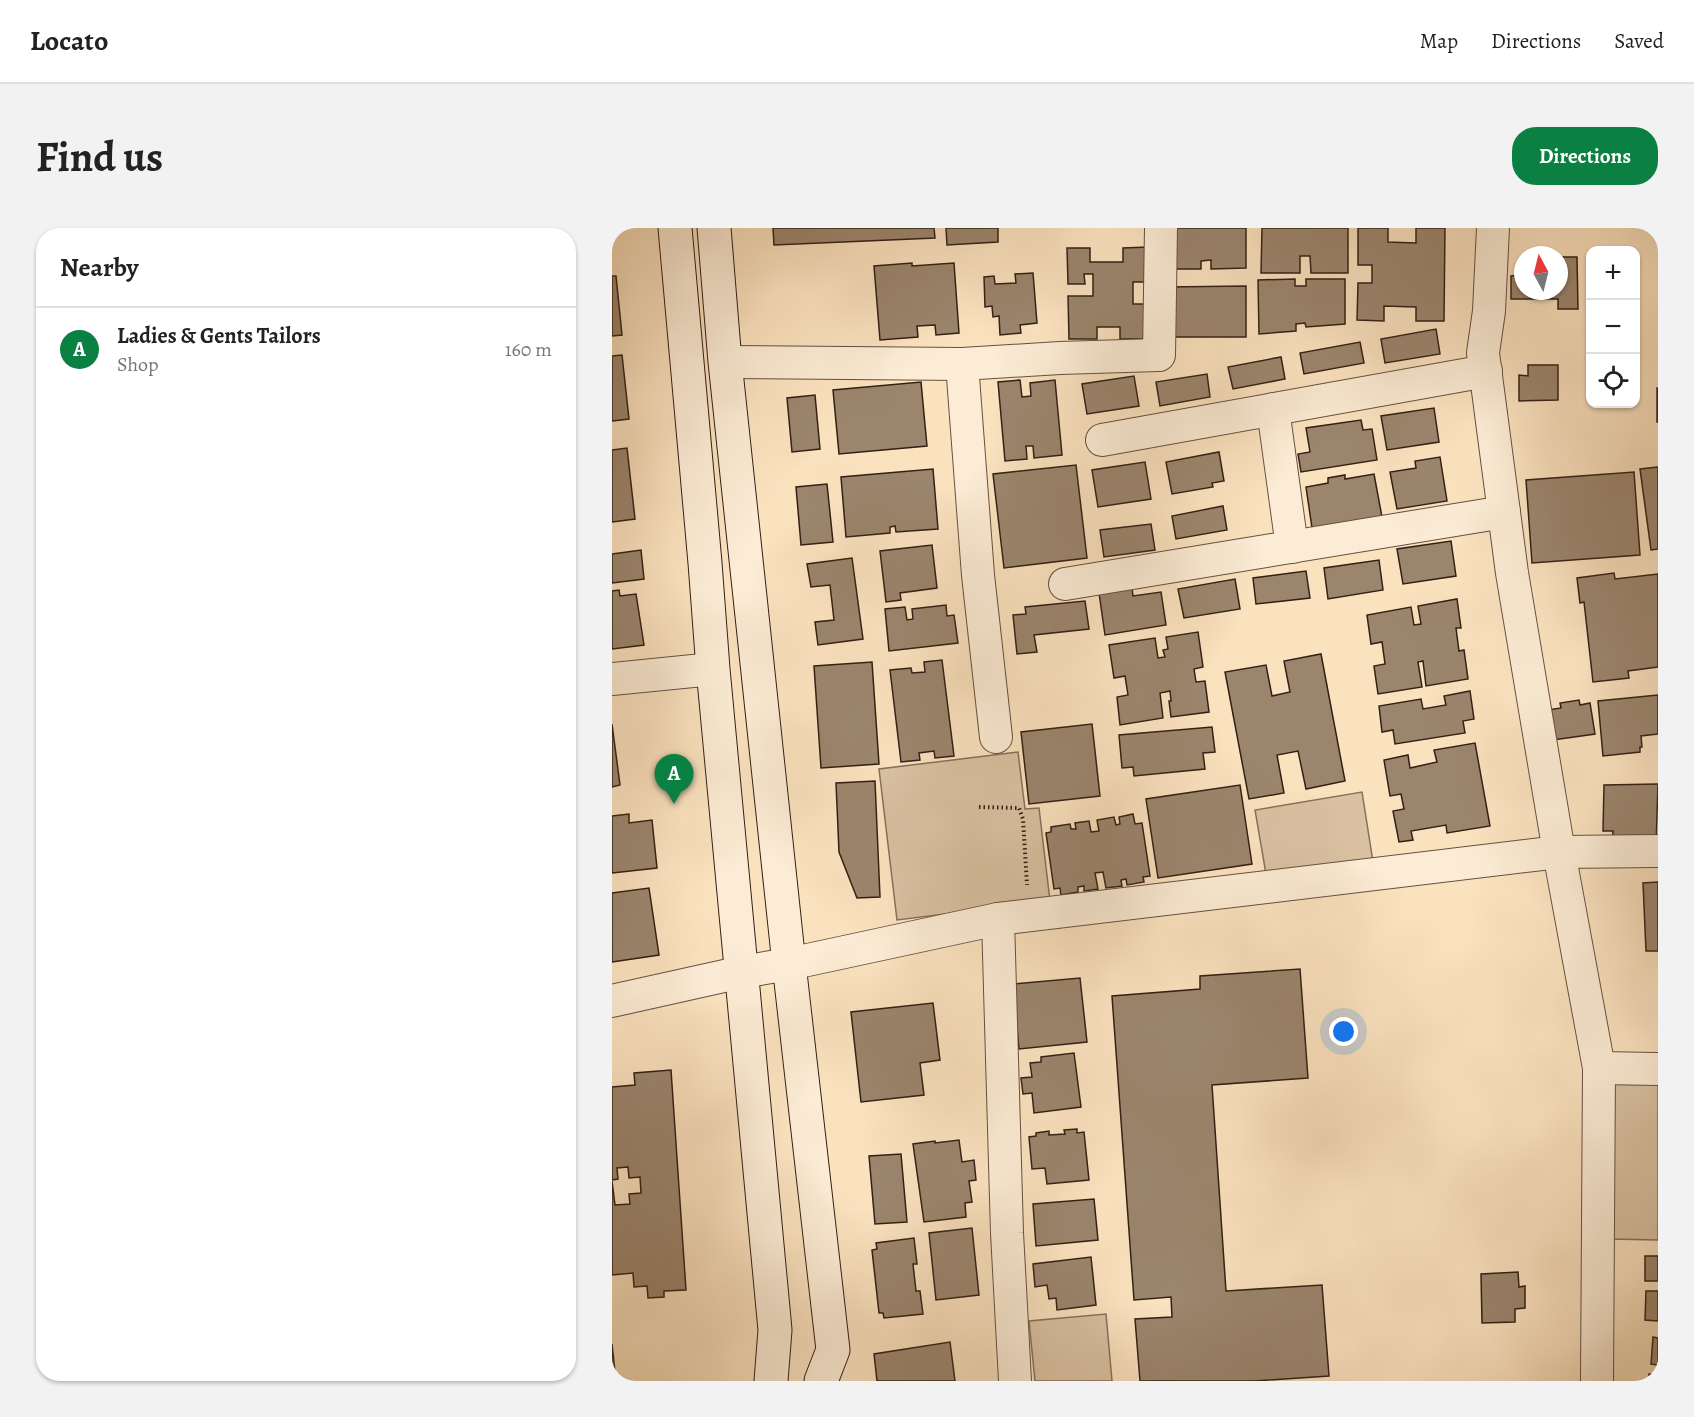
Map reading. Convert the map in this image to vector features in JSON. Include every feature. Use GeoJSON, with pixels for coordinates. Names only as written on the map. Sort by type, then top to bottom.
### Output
{"type":"FeatureCollection","features":[{"type":"Feature","properties":{"kind":"street"},"geometry":{"type":"LineString","coordinates":[[675,228],[713,669],[775,1330],[771,1381]]}},
{"type":"Feature","properties":{"kind":"street"},"geometry":{"type":"LineString","coordinates":[[714,228],[725,362],[833,1350],[821,1381]]}},
{"type":"Feature","properties":{"kind":"street"},"geometry":{"type":"LineString","coordinates":[[725,362],[962,364],[1159,355],[1161,228]]}},
{"type":"Feature","properties":{"kind":"street"},"geometry":{"type":"LineString","coordinates":[[1493,228],[1489,311],[1483,353],[1512,573],[1559,852],[1599,1068],[1597,1381]]}},
{"type":"Feature","properties":{"kind":"street"},"geometry":{"type":"LineString","coordinates":[[962,364],[978,575],[996,737]]}},
{"type":"Feature","properties":{"kind":"street"},"geometry":{"type":"LineString","coordinates":[[1102,440],[1486,371]]}},
{"type":"Feature","properties":{"kind":"street"},"geometry":{"type":"LineString","coordinates":[[1273,409],[1292,547]]}},
{"type":"Feature","properties":{"kind":"street"},"geometry":{"type":"LineString","coordinates":[[1065,584],[1504,512]]}},
{"type":"Feature","properties":{"kind":"street"},"geometry":{"type":"LineString","coordinates":[[612,679],[713,669]]}},
{"type":"Feature","properties":{"kind":"street"},"geometry":{"type":"LineString","coordinates":[[612,1001],[998,919],[1559,852],[1658,851]]}},
{"type":"Feature","properties":{"kind":"street"},"geometry":{"type":"LineString","coordinates":[[998,919],[1007,1233],[1015,1381]]}},
{"type":"Feature","properties":{"kind":"street"},"geometry":{"type":"LineString","coordinates":[[1599,1068],[1658,1069]]}},
{"type":"Feature","properties":{"kind":"path"},"geometry":{"type":"LineString","coordinates":[[979,807],[1019,808],[1023,819],[1028,893]]}},
{"type":"Feature","properties":{"kind":"shaded area"},"geometry":{"type":"Polygon","coordinates":[[[1018,752],[1025,809],[1039,808],[1050,901],[897,920],[879,769],[1018,752]]]}},
{"type":"Feature","properties":{"kind":"shaded area"},"geometry":{"type":"Polygon","coordinates":[[[1362,792],[1373,862],[1267,880],[1255,810],[1362,792]]]}},
{"type":"Feature","properties":{"kind":"shaded area"},"geometry":{"type":"Polygon","coordinates":[[[1612,1080],[1658,1081],[1658,1240],[1610,1239],[1612,1080]]]}},
{"type":"Feature","properties":{"kind":"shaded area"},"geometry":{"type":"Polygon","coordinates":[[[1106,1314],[1112,1381],[1035,1381],[1029,1321],[1106,1314]]]}},
{"type":"Feature","properties":{"kind":"building"},"geometry":{"type":"Polygon","coordinates":[[[773,228],[934,228],[935,238],[774,245],[773,228]]]}},
{"type":"Feature","properties":{"kind":"building"},"geometry":{"type":"Polygon","coordinates":[[[946,228],[998,228],[998,242],[947,245],[946,228]]]}},
{"type":"Feature","properties":{"kind":"building"},"geometry":{"type":"Polygon","coordinates":[[[1166,228],[1246,228],[1246,268],[1211,269],[1211,260],[1201,261],[1201,269],[1166,269],[1166,228]]]}},
{"type":"Feature","properties":{"kind":"building"},"geometry":{"type":"Polygon","coordinates":[[[1262,228],[1348,228],[1348,273],[1311,273],[1310,256],[1300,256],[1300,273],[1261,273],[1262,228]]]}},
{"type":"Feature","properties":{"kind":"building"},"geometry":{"type":"Polygon","coordinates":[[[1358,228],[1388,228],[1388,242],[1416,243],[1416,228],[1445,228],[1444,321],[1416,321],[1416,307],[1384,306],[1384,321],[1357,320],[1358,283],[1372,283],[1372,265],[1358,265],[1358,228]]]}},
{"type":"Feature","properties":{"kind":"building"},"geometry":{"type":"Polygon","coordinates":[[[1148,247],[1149,282],[1133,282],[1133,304],[1148,304],[1149,339],[1120,339],[1120,327],[1097,327],[1097,339],[1069,339],[1068,296],[1093,296],[1093,274],[1084,274],[1085,284],[1068,284],[1067,248],[1090,248],[1090,262],[1123,262],[1123,248],[1148,247]]]}},
{"type":"Feature","properties":{"kind":"building"},"geometry":{"type":"Polygon","coordinates":[[[1568,257],[1577,257],[1578,309],[1558,309],[1558,300],[1568,300],[1568,257]]]}},
{"type":"Feature","properties":{"kind":"building"},"geometry":{"type":"Polygon","coordinates":[[[912,263],[912,266],[954,263],[959,333],[936,335],[935,325],[917,326],[918,337],[880,340],[874,266],[912,263]]]}},
{"type":"Feature","properties":{"kind":"building"},"geometry":{"type":"Polygon","coordinates":[[[1033,273],[1037,323],[1020,325],[1021,333],[1000,335],[999,316],[993,317],[992,306],[985,307],[984,277],[994,276],[995,284],[1016,283],[1015,274],[1033,273]]]}},
{"type":"Feature","properties":{"kind":"building"},"geometry":{"type":"Polygon","coordinates":[[[612,276],[616,276],[622,335],[612,336],[612,276]]]}},
{"type":"Feature","properties":{"kind":"building"},"geometry":{"type":"Polygon","coordinates":[[[1511,276],[1514,276],[1514,299],[1511,299],[1511,276]]]}},
{"type":"Feature","properties":{"kind":"building"},"geometry":{"type":"Polygon","coordinates":[[[1295,279],[1295,286],[1306,286],[1306,279],[1345,279],[1345,324],[1306,327],[1305,323],[1296,324],[1296,331],[1259,334],[1258,280],[1295,279]]]}},
{"type":"Feature","properties":{"kind":"building"},"geometry":{"type":"Polygon","coordinates":[[[1246,286],[1246,337],[1165,337],[1165,287],[1246,286]]]}},
{"type":"Feature","properties":{"kind":"building"},"geometry":{"type":"Polygon","coordinates":[[[1436,329],[1440,354],[1385,363],[1381,339],[1436,329]]]}},
{"type":"Feature","properties":{"kind":"building"},"geometry":{"type":"Polygon","coordinates":[[[1360,342],[1364,363],[1304,374],[1300,353],[1360,342]]]}},
{"type":"Feature","properties":{"kind":"building"},"geometry":{"type":"Polygon","coordinates":[[[622,355],[629,419],[612,421],[612,356],[622,355]]]}},
{"type":"Feature","properties":{"kind":"building"},"geometry":{"type":"Polygon","coordinates":[[[1281,357],[1285,379],[1233,389],[1228,367],[1281,357]]]}},
{"type":"Feature","properties":{"kind":"building"},"geometry":{"type":"Polygon","coordinates":[[[1528,365],[1558,365],[1558,400],[1519,401],[1519,375],[1528,376],[1528,365]]]}},
{"type":"Feature","properties":{"kind":"building"},"geometry":{"type":"Polygon","coordinates":[[[1207,374],[1210,397],[1160,406],[1156,382],[1207,374]]]}},
{"type":"Feature","properties":{"kind":"building"},"geometry":{"type":"Polygon","coordinates":[[[1134,376],[1139,406],[1087,414],[1082,384],[1134,376]]]}},
{"type":"Feature","properties":{"kind":"building"},"geometry":{"type":"Polygon","coordinates":[[[1020,380],[1022,397],[1031,396],[1030,383],[1055,380],[1062,455],[1034,458],[1033,446],[1026,446],[1027,459],[1005,461],[998,382],[1020,380]]]}},
{"type":"Feature","properties":{"kind":"building"},"geometry":{"type":"Polygon","coordinates":[[[921,382],[927,446],[839,454],[833,390],[921,382]]]}},
{"type":"Feature","properties":{"kind":"building"},"geometry":{"type":"Polygon","coordinates":[[[1658,388],[1658,422],[1657,422],[1658,388]]]}},
{"type":"Feature","properties":{"kind":"building"},"geometry":{"type":"Polygon","coordinates":[[[815,395],[820,449],[792,452],[787,398],[815,395]]]}},
{"type":"Feature","properties":{"kind":"building"},"geometry":{"type":"Polygon","coordinates":[[[1434,408],[1439,442],[1387,450],[1381,416],[1434,408]]]}},
{"type":"Feature","properties":{"kind":"building"},"geometry":{"type":"Polygon","coordinates":[[[1361,420],[1363,430],[1372,429],[1377,460],[1301,472],[1298,454],[1310,452],[1306,428],[1361,420]]]}},
{"type":"Feature","properties":{"kind":"building"},"geometry":{"type":"Polygon","coordinates":[[[627,448],[635,519],[612,522],[612,450],[627,448]]]}},
{"type":"Feature","properties":{"kind":"building"},"geometry":{"type":"Polygon","coordinates":[[[1219,452],[1224,481],[1212,483],[1213,487],[1172,494],[1166,462],[1219,452]]]}},
{"type":"Feature","properties":{"kind":"building"},"geometry":{"type":"Polygon","coordinates":[[[1440,457],[1447,501],[1397,509],[1390,472],[1416,468],[1415,461],[1440,457]]]}},
{"type":"Feature","properties":{"kind":"building"},"geometry":{"type":"Polygon","coordinates":[[[1145,462],[1151,499],[1098,507],[1092,470],[1145,462]]]}},
{"type":"Feature","properties":{"kind":"building"},"geometry":{"type":"Polygon","coordinates":[[[1076,465],[1087,558],[1004,568],[993,474],[1076,465]]]}},
{"type":"Feature","properties":{"kind":"building"},"geometry":{"type":"Polygon","coordinates":[[[1658,467],[1658,549],[1651,550],[1640,469],[1658,467]]]}},
{"type":"Feature","properties":{"kind":"building"},"geometry":{"type":"Polygon","coordinates":[[[933,469],[938,529],[896,532],[895,526],[890,527],[890,533],[846,537],[841,477],[933,469]]]}},
{"type":"Feature","properties":{"kind":"building"},"geometry":{"type":"Polygon","coordinates":[[[1634,472],[1640,555],[1532,563],[1526,480],[1634,472]]]}},
{"type":"Feature","properties":{"kind":"building"},"geometry":{"type":"Polygon","coordinates":[[[1374,474],[1382,517],[1312,528],[1306,487],[1328,483],[1328,478],[1345,475],[1345,479],[1374,474]]]}},
{"type":"Feature","properties":{"kind":"building"},"geometry":{"type":"Polygon","coordinates":[[[827,484],[833,542],[801,545],[796,487],[827,484]]]}},
{"type":"Feature","properties":{"kind":"building"},"geometry":{"type":"Polygon","coordinates":[[[1223,506],[1227,530],[1176,539],[1172,516],[1223,506]]]}},
{"type":"Feature","properties":{"kind":"building"},"geometry":{"type":"Polygon","coordinates":[[[1151,524],[1155,550],[1104,557],[1100,530],[1151,524]]]}},
{"type":"Feature","properties":{"kind":"building"},"geometry":{"type":"Polygon","coordinates":[[[1451,541],[1456,576],[1403,584],[1397,549],[1451,541]]]}},
{"type":"Feature","properties":{"kind":"building"},"geometry":{"type":"Polygon","coordinates":[[[932,545],[937,588],[900,593],[901,600],[886,602],[880,551],[932,545]]]}},
{"type":"Feature","properties":{"kind":"building"},"geometry":{"type":"Polygon","coordinates":[[[641,550],[644,579],[612,583],[612,554],[641,550]]]}},
{"type":"Feature","properties":{"kind":"building"},"geometry":{"type":"Polygon","coordinates":[[[852,558],[863,639],[818,645],[815,622],[834,620],[830,585],[811,587],[807,564],[852,558]]]}},
{"type":"Feature","properties":{"kind":"building"},"geometry":{"type":"Polygon","coordinates":[[[1379,560],[1383,590],[1328,599],[1324,568],[1379,560]]]}},
{"type":"Feature","properties":{"kind":"building"},"geometry":{"type":"Polygon","coordinates":[[[1306,571],[1310,598],[1256,604],[1253,578],[1306,571]]]}},
{"type":"Feature","properties":{"kind":"building"},"geometry":{"type":"Polygon","coordinates":[[[1614,573],[1615,579],[1658,574],[1658,667],[1628,671],[1629,678],[1593,682],[1584,602],[1580,603],[1577,578],[1614,573]]]}},
{"type":"Feature","properties":{"kind":"building"},"geometry":{"type":"Polygon","coordinates":[[[1235,579],[1240,609],[1184,618],[1178,589],[1235,579]]]}},
{"type":"Feature","properties":{"kind":"building"},"geometry":{"type":"Polygon","coordinates":[[[1132,588],[1133,596],[1161,592],[1166,625],[1105,635],[1099,593],[1132,588]]]}},
{"type":"Feature","properties":{"kind":"building"},"geometry":{"type":"Polygon","coordinates":[[[619,590],[620,596],[636,594],[644,645],[612,649],[612,591],[619,590]]]}},
{"type":"Feature","properties":{"kind":"building"},"geometry":{"type":"Polygon","coordinates":[[[1457,599],[1461,628],[1456,628],[1459,651],[1464,650],[1468,679],[1426,686],[1423,661],[1418,662],[1422,687],[1378,694],[1374,666],[1385,664],[1382,642],[1371,644],[1367,615],[1411,607],[1414,625],[1421,624],[1418,606],[1457,599]]]}},
{"type":"Feature","properties":{"kind":"building"},"geometry":{"type":"Polygon","coordinates":[[[1085,601],[1089,629],[1034,635],[1037,652],[1017,654],[1013,615],[1026,614],[1025,607],[1085,601]]]}},
{"type":"Feature","properties":{"kind":"building"},"geometry":{"type":"Polygon","coordinates":[[[946,605],[947,616],[954,615],[958,643],[889,651],[885,609],[905,607],[907,620],[913,619],[912,609],[946,605]]]}},
{"type":"Feature","properties":{"kind":"building"},"geometry":{"type":"Polygon","coordinates":[[[1198,632],[1203,667],[1194,669],[1196,682],[1205,681],[1209,712],[1171,717],[1170,691],[1160,693],[1163,718],[1120,725],[1117,697],[1128,695],[1125,676],[1114,678],[1109,645],[1155,638],[1158,658],[1165,657],[1163,650],[1168,649],[1166,637],[1198,632]]]}},
{"type":"Feature","properties":{"kind":"building"},"geometry":{"type":"Polygon","coordinates":[[[1321,654],[1345,781],[1306,789],[1298,751],[1277,755],[1284,793],[1249,799],[1225,672],[1266,665],[1272,696],[1290,692],[1284,661],[1321,654]]]}},
{"type":"Feature","properties":{"kind":"building"},"geometry":{"type":"Polygon","coordinates":[[[942,660],[954,756],[935,758],[934,751],[919,753],[920,760],[901,762],[890,670],[911,668],[912,673],[925,672],[924,662],[942,660]]]}},
{"type":"Feature","properties":{"kind":"building"},"geometry":{"type":"Polygon","coordinates":[[[872,662],[879,764],[821,768],[814,666],[872,662]]]}},
{"type":"Feature","properties":{"kind":"building"},"geometry":{"type":"Polygon","coordinates":[[[1470,691],[1474,719],[1463,721],[1465,733],[1395,744],[1393,730],[1382,732],[1379,706],[1421,699],[1423,709],[1446,705],[1444,696],[1470,691]]]}},
{"type":"Feature","properties":{"kind":"building"},"geometry":{"type":"Polygon","coordinates":[[[1658,695],[1658,734],[1641,736],[1640,752],[1603,756],[1598,701],[1658,695]]]}},
{"type":"Feature","properties":{"kind":"building"},"geometry":{"type":"Polygon","coordinates":[[[1579,700],[1580,705],[1590,703],[1595,734],[1546,741],[1542,711],[1561,708],[1560,703],[1579,700]]]}},
{"type":"Feature","properties":{"kind":"building"},"geometry":{"type":"Polygon","coordinates":[[[612,724],[620,785],[612,787],[612,724]]]}},
{"type":"Feature","properties":{"kind":"building"},"geometry":{"type":"Polygon","coordinates":[[[1092,724],[1100,796],[1029,804],[1021,732],[1092,724]]]}},
{"type":"Feature","properties":{"kind":"building"},"geometry":{"type":"Polygon","coordinates":[[[1212,727],[1215,752],[1203,753],[1205,769],[1134,776],[1133,767],[1122,768],[1119,735],[1212,727]]]}},
{"type":"Feature","properties":{"kind":"building"},"geometry":{"type":"Polygon","coordinates":[[[1475,743],[1490,826],[1447,833],[1446,825],[1411,831],[1413,840],[1399,842],[1393,811],[1404,809],[1401,794],[1390,796],[1384,760],[1408,755],[1410,768],[1437,762],[1434,750],[1475,743]]]}},
{"type":"Feature","properties":{"kind":"building"},"geometry":{"type":"Polygon","coordinates":[[[875,781],[880,897],[857,898],[839,852],[836,783],[875,781]]]}},
{"type":"Feature","properties":{"kind":"building"},"geometry":{"type":"Polygon","coordinates":[[[1658,784],[1656,846],[1612,847],[1613,831],[1603,831],[1604,785],[1658,784]]]}},
{"type":"Feature","properties":{"kind":"building"},"geometry":{"type":"Polygon","coordinates":[[[1240,785],[1252,864],[1158,878],[1146,799],[1240,785]]]}},
{"type":"Feature","properties":{"kind":"building"},"geometry":{"type":"Polygon","coordinates":[[[629,814],[629,823],[652,820],[657,868],[612,873],[612,816],[629,814]]]}},
{"type":"Feature","properties":{"kind":"building"},"geometry":{"type":"Polygon","coordinates":[[[1133,814],[1135,824],[1142,823],[1150,876],[1143,877],[1144,882],[1127,885],[1126,879],[1121,880],[1122,886],[1106,888],[1103,872],[1095,873],[1098,889],[1084,891],[1084,886],[1078,887],[1078,892],[1061,895],[1060,888],[1054,889],[1046,833],[1051,832],[1051,827],[1070,824],[1071,829],[1076,829],[1075,823],[1089,821],[1091,832],[1099,831],[1097,820],[1114,817],[1116,825],[1120,824],[1119,817],[1133,814]]]}},
{"type":"Feature","properties":{"kind":"building"},"geometry":{"type":"Polygon","coordinates":[[[1658,882],[1658,951],[1646,951],[1643,883],[1658,882]]]}},
{"type":"Feature","properties":{"kind":"building"},"geometry":{"type":"Polygon","coordinates":[[[649,888],[659,955],[612,962],[612,893],[649,888]]]}},
{"type":"Feature","properties":{"kind":"building"},"geometry":{"type":"Polygon","coordinates":[[[1300,969],[1308,1078],[1212,1085],[1226,1291],[1322,1285],[1329,1376],[1254,1381],[1140,1381],[1135,1319],[1172,1317],[1171,1297],[1134,1300],[1112,996],[1200,989],[1200,976],[1300,969]]]}},
{"type":"Feature","properties":{"kind":"building"},"geometry":{"type":"Polygon","coordinates":[[[1080,978],[1087,1042],[1019,1049],[1013,984],[1080,978]]]}},
{"type":"Feature","properties":{"kind":"building"},"geometry":{"type":"Polygon","coordinates":[[[933,1003],[940,1060],[920,1063],[924,1095],[861,1102],[851,1012],[933,1003]]]}},
{"type":"Feature","properties":{"kind":"building"},"geometry":{"type":"Polygon","coordinates":[[[1074,1053],[1081,1107],[1034,1113],[1032,1093],[1023,1094],[1021,1078],[1032,1077],[1030,1063],[1041,1062],[1041,1057],[1074,1053]]]}},
{"type":"Feature","properties":{"kind":"building"},"geometry":{"type":"Polygon","coordinates":[[[671,1070],[686,1290],[664,1291],[664,1297],[648,1298],[647,1286],[634,1287],[633,1273],[612,1275],[612,1181],[615,1205],[630,1204],[629,1194],[641,1193],[640,1177],[629,1178],[628,1167],[617,1168],[618,1179],[612,1180],[612,1087],[635,1085],[634,1073],[671,1070]]]}},
{"type":"Feature","properties":{"kind":"building"},"geometry":{"type":"Polygon","coordinates":[[[1077,1129],[1077,1133],[1084,1132],[1089,1180],[1047,1184],[1045,1168],[1032,1169],[1029,1137],[1036,1136],[1036,1133],[1049,1131],[1049,1135],[1065,1134],[1064,1130],[1077,1129]]]}},
{"type":"Feature","properties":{"kind":"building"},"geometry":{"type":"Polygon","coordinates":[[[959,1140],[962,1162],[974,1160],[976,1180],[969,1181],[972,1202],[965,1203],[966,1217],[924,1222],[913,1144],[959,1140]]]}},
{"type":"Feature","properties":{"kind":"building"},"geometry":{"type":"Polygon","coordinates":[[[901,1154],[907,1222],[875,1224],[869,1156],[901,1154]]]}},
{"type":"Feature","properties":{"kind":"building"},"geometry":{"type":"Polygon","coordinates":[[[1094,1199],[1098,1240],[1036,1246],[1033,1204],[1094,1199]]]}},
{"type":"Feature","properties":{"kind":"building"},"geometry":{"type":"Polygon","coordinates":[[[972,1228],[979,1295],[936,1300],[929,1233],[972,1228]]]}},
{"type":"Feature","properties":{"kind":"building"},"geometry":{"type":"Polygon","coordinates":[[[914,1238],[917,1264],[913,1264],[916,1291],[920,1291],[923,1314],[884,1318],[883,1313],[879,1313],[872,1250],[877,1249],[876,1243],[914,1238]]]}},
{"type":"Feature","properties":{"kind":"building"},"geometry":{"type":"Polygon","coordinates":[[[1645,1256],[1658,1256],[1658,1281],[1645,1281],[1645,1256]]]}},
{"type":"Feature","properties":{"kind":"building"},"geometry":{"type":"Polygon","coordinates":[[[1091,1257],[1096,1305],[1057,1310],[1056,1298],[1049,1299],[1047,1285],[1035,1287],[1033,1264],[1091,1257]]]}},
{"type":"Feature","properties":{"kind":"building"},"geometry":{"type":"Polygon","coordinates":[[[1518,1272],[1519,1287],[1525,1286],[1525,1308],[1515,1309],[1515,1322],[1482,1323],[1481,1274],[1518,1272]]]}},
{"type":"Feature","properties":{"kind":"building"},"geometry":{"type":"Polygon","coordinates":[[[1646,1291],[1658,1291],[1658,1321],[1645,1320],[1646,1291]]]}},
{"type":"Feature","properties":{"kind":"building"},"geometry":{"type":"Polygon","coordinates":[[[1653,1337],[1658,1338],[1658,1365],[1651,1364],[1653,1337]]]}},
{"type":"Feature","properties":{"kind":"building"},"geometry":{"type":"Polygon","coordinates":[[[950,1342],[955,1381],[877,1381],[874,1354],[950,1342]]]}},
{"type":"Feature","properties":{"kind":"building"},"geometry":{"type":"Polygon","coordinates":[[[612,1344],[616,1381],[612,1381],[612,1344]]]}},
{"type":"Feature","properties":{"kind":"building"},"geometry":{"type":"Polygon","coordinates":[[[1649,1374],[1658,1375],[1658,1381],[1649,1381],[1649,1374]]]}},
{"type":"Feature","properties":{"kind":"place","name":"Ladies & Gents Tailors"},"geometry":{"type":"Point","coordinates":[674,804]}}]}
